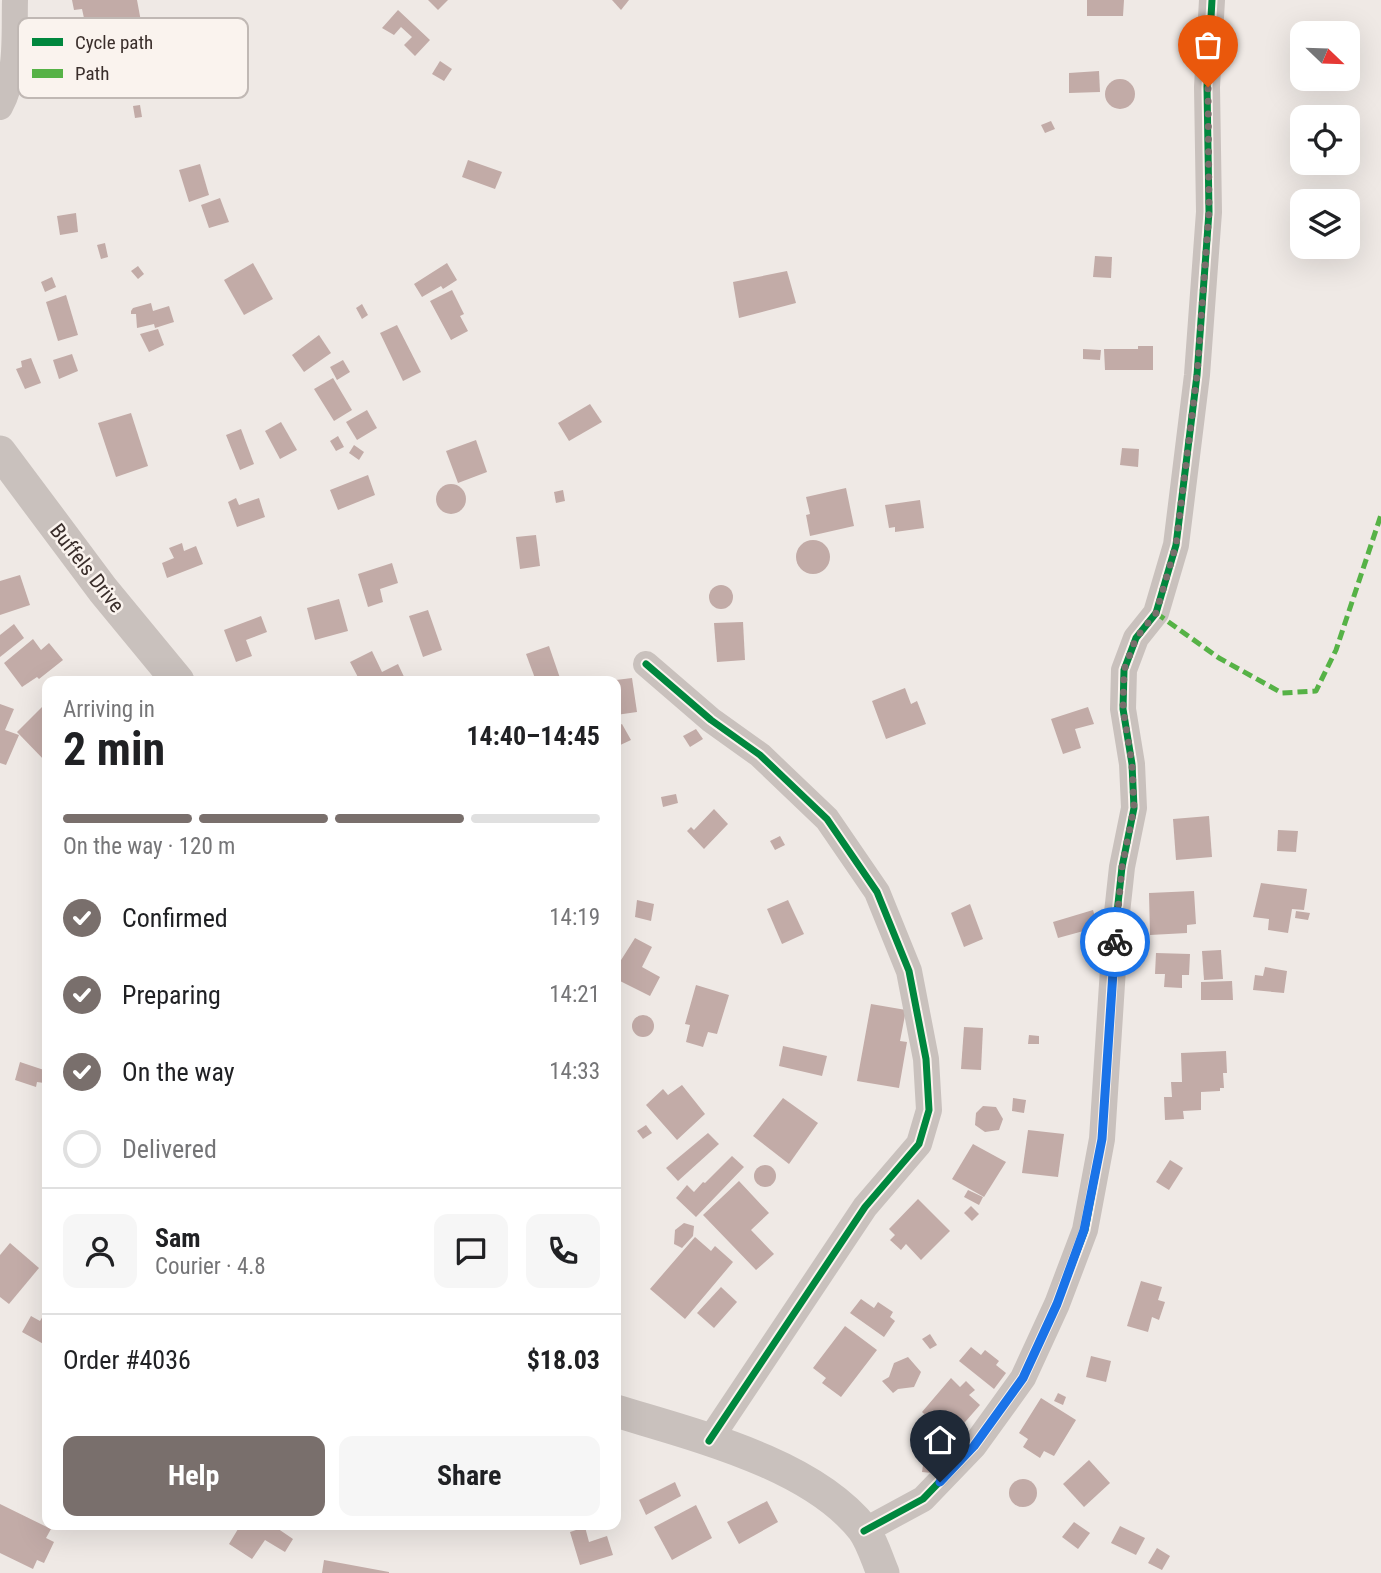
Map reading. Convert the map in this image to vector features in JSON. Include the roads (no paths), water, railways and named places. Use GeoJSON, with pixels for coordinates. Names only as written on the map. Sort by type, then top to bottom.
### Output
{"type":"FeatureCollection","features":[{"type":"Feature","properties":{"kind":"street"},"geometry":{"type":"LineString","coordinates":[[0,107],[14,69],[15,0]]}},
{"type":"Feature","properties":{"kind":"street"},"geometry":{"type":"LineString","coordinates":[[864,1531],[923,1499],[974,1446],[1023,1378],[1057,1304],[1084,1230],[1102,1139],[1116,922],[1122,867],[1134,808],[1132,764],[1123,709],[1124,670],[1136,638],[1156,613],[1176,545],[1197,375],[1209,212],[1208,87],[1212,0]]}},
{"type":"Feature","properties":{"kind":"street","name":"Buffels Drive"},"geometry":{"type":"LineString","coordinates":[[0,452],[103,590],[174,676]]}},
{"type":"Feature","properties":{"kind":"street"},"geometry":{"type":"LineString","coordinates":[[646,664],[711,720],[760,755],[827,819],[877,892],[909,971],[926,1059],[929,1110],[919,1144],[865,1207],[709,1441]]}},
{"type":"Feature","properties":{"kind":"street"},"geometry":{"type":"LineString","coordinates":[[621,1413],[773,1465],[830,1496],[864,1531],[883,1573]]}}]}
